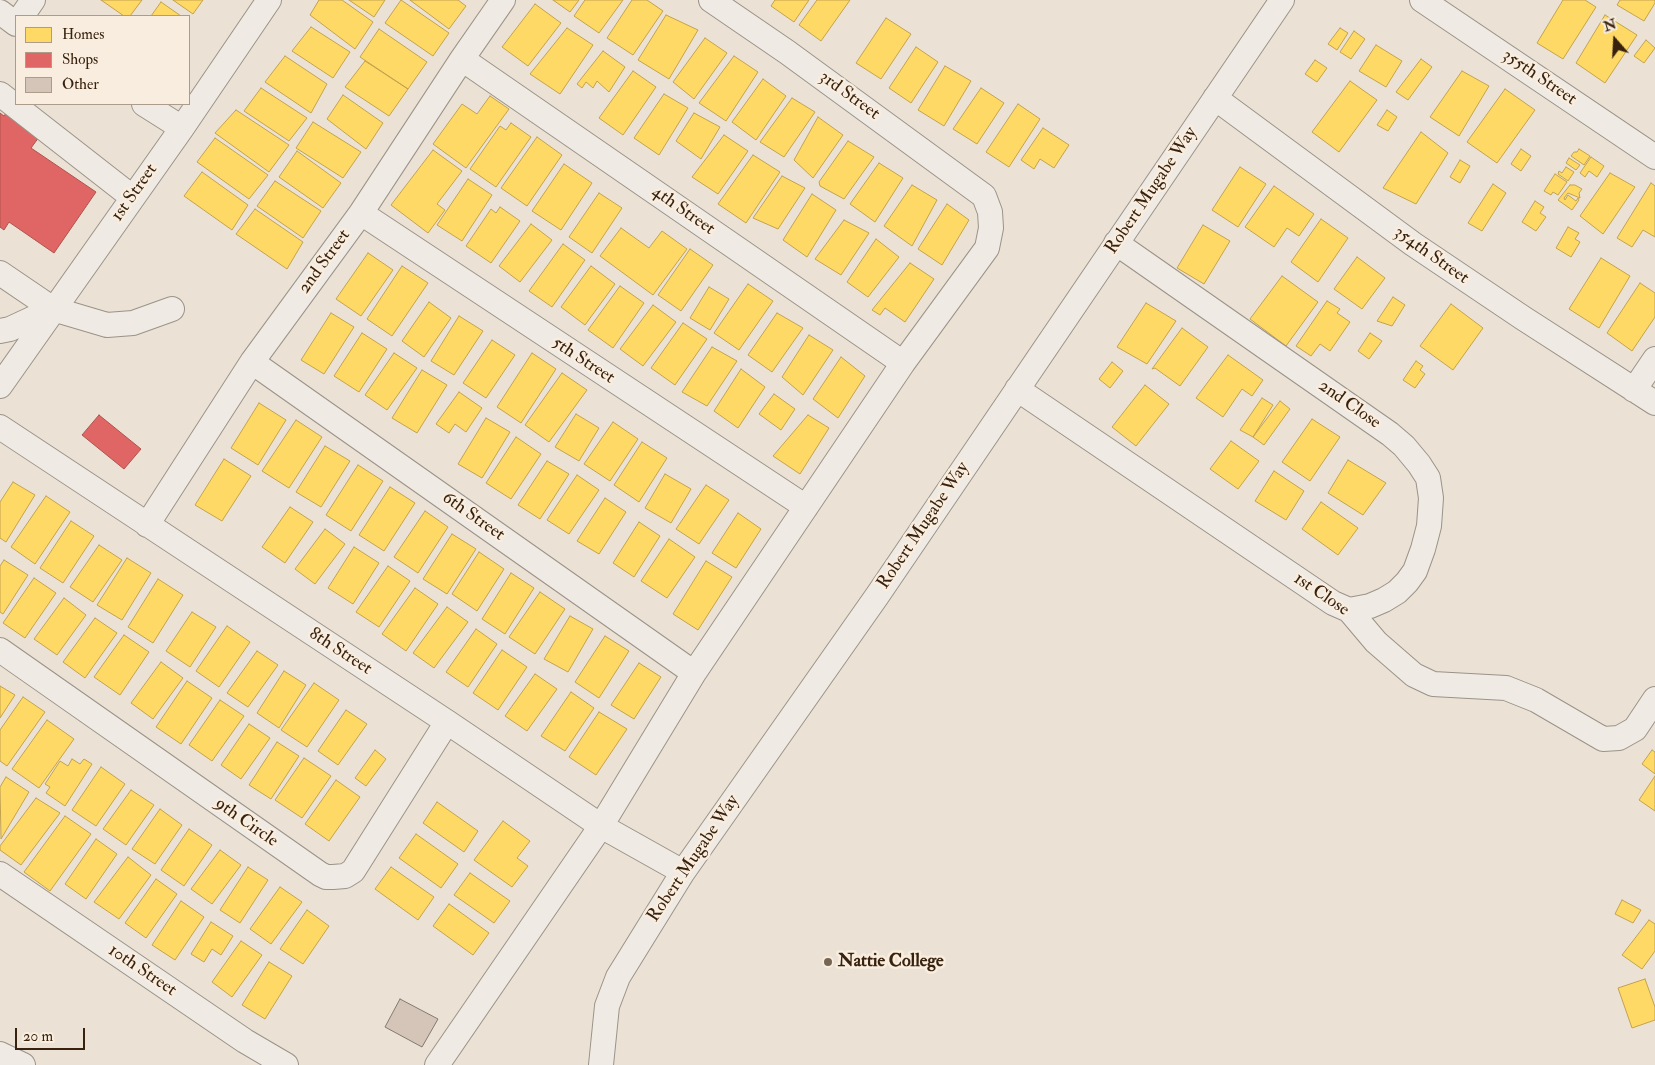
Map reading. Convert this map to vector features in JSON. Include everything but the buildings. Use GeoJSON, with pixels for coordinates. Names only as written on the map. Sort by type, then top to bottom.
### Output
{"type":"FeatureCollection","features":[{"type":"Feature","properties":{"kind":"street"},"geometry":{"type":"LineString","coordinates":[[23,15],[33,0]]}},
{"type":"Feature","properties":{"kind":"street","name":"1st Street"},"geometry":{"type":"LineString","coordinates":[[0,386],[182,128],[269,0]]}},
{"type":"Feature","properties":{"kind":"street","name":"2nd Street"},"geometry":{"type":"LineString","coordinates":[[147,525],[252,362],[361,213],[503,0]]}},
{"type":"Feature","properties":{"kind":"street","name":"3rd Street"},"geometry":{"type":"LineString","coordinates":[[711,0],[787,52],[984,196],[990,212],[991,228],[986,248],[903,363]]}},
{"type":"Feature","properties":{"kind":"street","name":"Robert Mugabe Way"},"geometry":{"type":"LineString","coordinates":[[600,1065],[607,1006],[618,977],[683,872],[877,596],[1282,0]]}},
{"type":"Feature","properties":{"kind":"street","name":"355th Street"},"geometry":{"type":"LineString","coordinates":[[1422,0],[1655,157]]}},
{"type":"Feature","properties":{"kind":"street"},"geometry":{"type":"LineString","coordinates":[[0,12],[15,23]]}},
{"type":"Feature","properties":{"kind":"street","name":"4th Street"},"geometry":{"type":"LineString","coordinates":[[462,59],[903,363]]}},
{"type":"Feature","properties":{"kind":"street"},"geometry":{"type":"LineString","coordinates":[[0,94],[132,197]]}},
{"type":"Feature","properties":{"kind":"street","name":"354th Street"},"geometry":{"type":"LineString","coordinates":[[1215,98],[1413,244],[1655,403]]}},
{"type":"Feature","properties":{"kind":"street"},"geometry":{"type":"LineString","coordinates":[[146,105],[182,128]]}},
{"type":"Feature","properties":{"kind":"street","name":"5th Street"},"geometry":{"type":"LineString","coordinates":[[361,213],[806,507]]}},
{"type":"Feature","properties":{"kind":"street","name":"2nd Close"},"geometry":{"type":"LineString","coordinates":[[1116,243],[1390,434],[1404,446],[1428,478],[1430,498],[1429,526],[1424,549],[1415,571],[1397,592],[1384,600],[1370,606],[1349,610]]}},
{"type":"Feature","properties":{"kind":"street"},"geometry":{"type":"LineString","coordinates":[[0,273],[53,309],[107,325],[133,323],[172,309]]}},
{"type":"Feature","properties":{"kind":"street"},"geometry":{"type":"LineString","coordinates":[[3,327],[53,309]]}},
{"type":"Feature","properties":{"kind":"street"},"geometry":{"type":"LineString","coordinates":[[1634,390],[1655,359]]}},
{"type":"Feature","properties":{"kind":"street","name":"6th Street"},"geometry":{"type":"LineString","coordinates":[[252,362],[694,673]]}},
{"type":"Feature","properties":{"kind":"street"},"geometry":{"type":"LineString","coordinates":[[437,1065],[601,826],[694,673],[903,363]]}},
{"type":"Feature","properties":{"kind":"street","name":"1st Close"},"geometry":{"type":"LineString","coordinates":[[1017,389],[1333,603],[1349,610],[1376,642],[1414,675],[1433,684],[1506,688],[1536,700],[1603,739],[1619,738],[1635,729],[1655,699]]}},
{"type":"Feature","properties":{"kind":"street","name":"8th Street"},"geometry":{"type":"LineString","coordinates":[[0,427],[601,826],[683,872]]}},
{"type":"Feature","properties":{"kind":"street","name":"9th Circle"},"geometry":{"type":"LineString","coordinates":[[0,650],[320,874],[334,878],[345,876],[353,871],[447,722]]}},
{"type":"Feature","properties":{"kind":"street","name":"10th Street"},"geometry":{"type":"LineString","coordinates":[[0,874],[245,1041],[286,1065]]}},
{"type":"Feature","properties":{"kind":"street"},"geometry":{"type":"LineString","coordinates":[[0,1054],[23,1065]]}},
{"type":"Feature","properties":{"kind":"place","name":"Nattie College"},"geometry":{"type":"Point","coordinates":[828,962]}}]}
